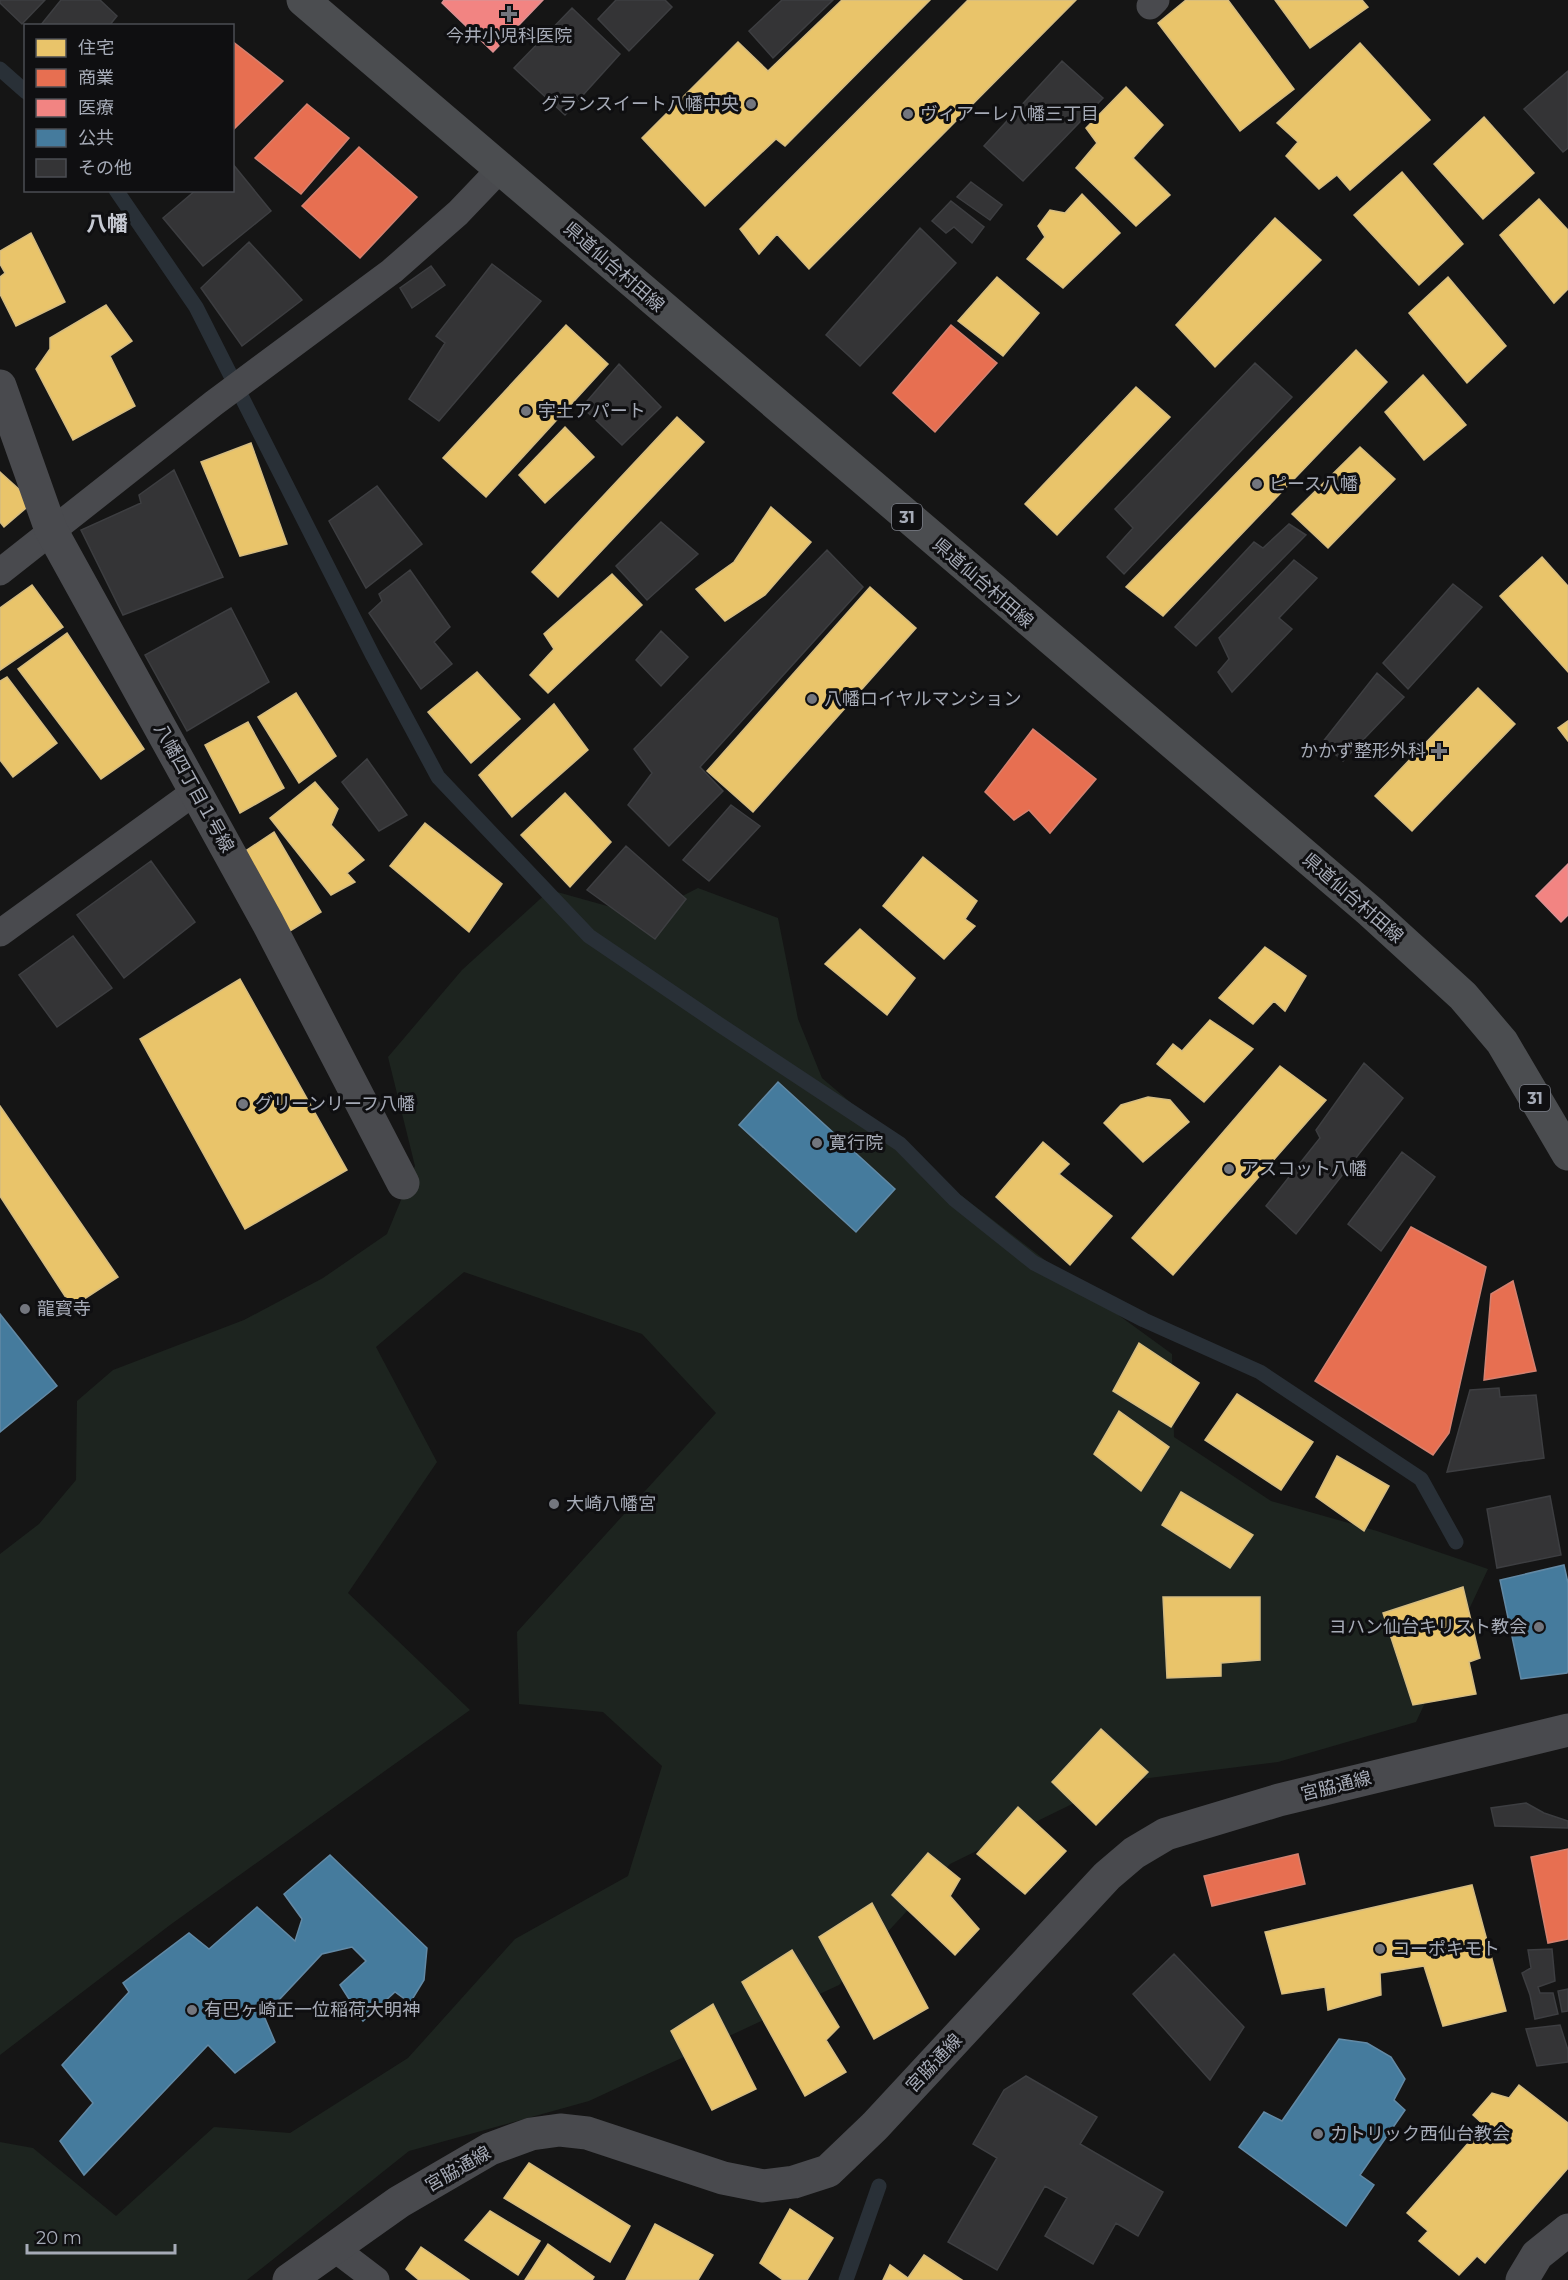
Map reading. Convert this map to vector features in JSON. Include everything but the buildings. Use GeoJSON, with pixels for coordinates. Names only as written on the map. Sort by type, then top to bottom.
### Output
{"type":"FeatureCollection","features":[{"type":"Feature","properties":{"kind":"main road","name":"県道仙台村田線"},"geometry":{"type":"LineString","coordinates":[[303,0],[1371,912],[1463,996],[1502,1042],[1568,1154]]}},
{"type":"Feature","properties":{"kind":"street","name":"八幡四丁目１号線"},"geometry":{"type":"LineString","coordinates":[[0,386],[51,530],[268,923],[404,1183]]}},
{"type":"Feature","properties":{"kind":"street","name":"宮脇通線"},"geometry":{"type":"LineString","coordinates":[[289,2280],[399,2202],[480,2155],[531,2134],[560,2130],[587,2133],[723,2178],[763,2186],[794,2182],[828,2171],[875,2126],[1107,1876],[1134,1853],[1166,1834],[1279,1800],[1568,1730]]}},
{"type":"Feature","properties":{"kind":"street"},"geometry":{"type":"LineString","coordinates":[[1522,2280],[1537,2255],[1568,2230]]}},
{"type":"Feature","properties":{"kind":"lane"},"geometry":{"type":"LineString","coordinates":[[0,572],[220,398],[392,271],[458,213],[500,169]]}},
{"type":"Feature","properties":{"kind":"lane"},"geometry":{"type":"LineString","coordinates":[[0,933],[196,791]]}},
{"type":"Feature","properties":{"kind":"lane"},"geometry":{"type":"LineString","coordinates":[[334,2248],[376,2280]]}},
{"type":"Feature","properties":{"kind":"shaded area","name":"大崎八幡宮"},"geometry":{"type":"Polygon","coordinates":[[[698,888],[778,918],[798,1019],[822,1078],[945,1183],[1080,1287],[1172,1354],[1174,1437],[1271,1501],[1377,1531],[1488,1569],[1416,1722],[1278,1762],[1117,1782],[950,1864],[839,1985],[589,2101],[409,2151],[247,2280],[0,2280],[0,2142],[33,2148],[116,2216],[214,2127],[290,2133],[408,2058],[515,1939],[628,1876],[662,1766],[603,1712],[519,1704],[517,1632],[716,1413],[642,1334],[464,1272],[376,1347],[437,1462],[348,1593],[470,1710],[170,1925],[0,2055],[0,1554],[39,1524],[76,1480],[77,1401],[113,1370],[244,1320],[323,1278],[387,1234],[415,1166],[388,1057],[462,970],[550,890],[643,916],[698,888]]]}},
{"type":"Feature","properties":{"kind":"waterway"},"geometry":{"type":"LineString","coordinates":[[0,69],[24,90]]}},
{"type":"Feature","properties":{"kind":"waterway"},"geometry":{"type":"LineString","coordinates":[[117,192],[196,307],[373,656],[438,777],[589,936],[900,1144],[955,1200],[1034,1263],[1144,1320],[1260,1372],[1421,1479],[1456,1542]]}},
{"type":"Feature","properties":{"kind":"waterway"},"geometry":{"type":"LineString","coordinates":[[846,2280],[879,2186]]}},
{"type":"Feature","properties":{"kind":"place","name":"今井小児科医院"},"geometry":{"type":"Point","coordinates":[509,14]}},
{"type":"Feature","properties":{"kind":"place","name":"グランスイート八幡中央"},"geometry":{"type":"Point","coordinates":[751,104]}},
{"type":"Feature","properties":{"kind":"place","name":"ヴィアーレ八幡三丁目"},"geometry":{"type":"Point","coordinates":[908,114]}},
{"type":"Feature","properties":{"kind":"place","name":"宇土アパート"},"geometry":{"type":"Point","coordinates":[526,411]}},
{"type":"Feature","properties":{"kind":"place","name":"ピース八幡"},"geometry":{"type":"Point","coordinates":[1257,484]}},
{"type":"Feature","properties":{"kind":"place","name":"八幡ロイヤルマンション"},"geometry":{"type":"Point","coordinates":[812,699]}},
{"type":"Feature","properties":{"kind":"place","name":"かかず整形外科"},"geometry":{"type":"Point","coordinates":[1439,751]}},
{"type":"Feature","properties":{"kind":"place","name":"グリーンリーフ八幡"},"geometry":{"type":"Point","coordinates":[243,1104]}},
{"type":"Feature","properties":{"kind":"place","name":"寛行院"},"geometry":{"type":"Point","coordinates":[817,1143]}},
{"type":"Feature","properties":{"kind":"place","name":"アスコット八幡"},"geometry":{"type":"Point","coordinates":[1229,1169]}},
{"type":"Feature","properties":{"kind":"place","name":"龍寳寺"},"geometry":{"type":"Point","coordinates":[25,1309]}},
{"type":"Feature","properties":{"kind":"place","name":"大崎八幡宮"},"geometry":{"type":"Point","coordinates":[554,1504]}},
{"type":"Feature","properties":{"kind":"place","name":"ヨハン仙台キリスト教会"},"geometry":{"type":"Point","coordinates":[1539,1627]}},
{"type":"Feature","properties":{"kind":"place","name":"コーポキモト"},"geometry":{"type":"Point","coordinates":[1380,1949]}},
{"type":"Feature","properties":{"kind":"place","name":"有巴ヶ崎正一位稲荷大明神"},"geometry":{"type":"Point","coordinates":[192,2010]}},
{"type":"Feature","properties":{"kind":"place","name":"カトリック西仙台教会"},"geometry":{"type":"Point","coordinates":[1318,2134]}},
{"type":"Feature","properties":{"kind":"district","name":"八幡"},"geometry":{"type":"Point","coordinates":[107,223]}}]}
